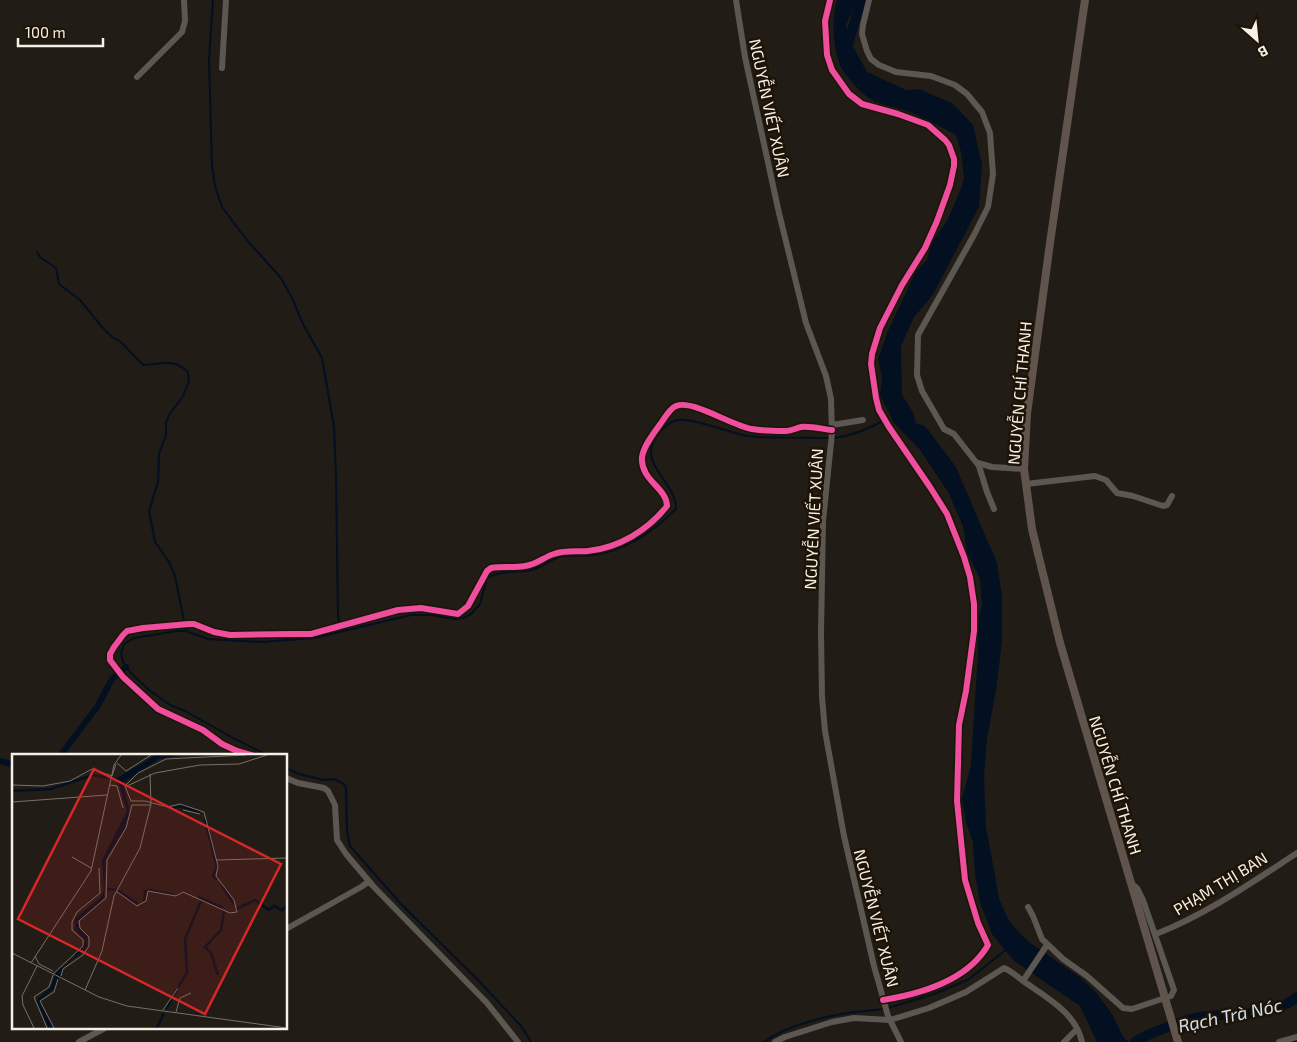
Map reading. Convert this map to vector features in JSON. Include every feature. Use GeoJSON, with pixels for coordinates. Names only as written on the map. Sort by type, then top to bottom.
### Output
{"type":"FeatureCollection","features":[{"type":"Feature","properties":{"kind":"main road","name":"NGUYỄN CHÍ THANH"},"geometry":{"type":"LineString","coordinates":[[1085,0],[1027,414],[1024,469],[1035,544],[1060,643],[1178,1042]]}},
{"type":"Feature","properties":{"kind":"street","name":"NGUYỄN VIẾT XUÂN"},"geometry":{"type":"LineString","coordinates":[[736,0],[756,112],[784,232],[806,323],[829,385],[832,429],[823,521],[821,624],[822,697],[825,732],[844,836],[884,1002],[889,1018],[901,1042]]}},
{"type":"Feature","properties":{"kind":"street"},"geometry":{"type":"LineString","coordinates":[[830,0],[825,21],[827,55],[832,70],[849,94],[862,104],[928,125],[949,145],[954,159],[950,185],[931,234],[880,328],[872,354],[872,370],[876,398],[884,420],[947,514],[970,577],[974,604],[974,631],[966,691],[959,725],[957,801],[965,880],[978,923],[988,946],[973,964],[943,982],[884,1002]]}},
{"type":"Feature","properties":{"kind":"street"},"geometry":{"type":"LineString","coordinates":[[870,0],[862,34],[867,51],[872,59],[879,66],[896,72],[931,76],[955,86],[967,94],[982,112],[990,133],[993,174],[988,207],[918,335],[917,375],[922,391],[944,429],[954,434],[977,462],[983,466],[1024,469]]}},
{"type":"Feature","properties":{"kind":"street"},"geometry":{"type":"LineString","coordinates":[[137,77],[182,32],[185,21],[185,2]]}},
{"type":"Feature","properties":{"kind":"street"},"geometry":{"type":"LineString","coordinates":[[222,68],[226,4]]}},
{"type":"Feature","properties":{"kind":"street"},"geometry":{"type":"LineString","coordinates":[[247,754],[222,744],[203,730],[158,709],[123,677],[110,660],[110,654],[122,635],[143,628],[181,624],[194,624],[214,632],[230,635],[310,634],[398,610],[430,608],[458,614],[468,606],[487,571],[491,568],[526,566],[539,562],[553,554],[596,550],[616,544],[633,536],[657,518],[668,506],[666,498],[648,476],[642,464],[643,452],[658,426],[672,408],[683,405],[697,408],[752,429],[786,431],[804,427],[832,429],[863,420]]}},
{"type":"Feature","properties":{"kind":"street"},"geometry":{"type":"LineString","coordinates":[[977,462],[994,509]]}},
{"type":"Feature","properties":{"kind":"street"},"geometry":{"type":"LineString","coordinates":[[1026,484],[1095,476],[1106,480],[1117,493],[1163,506],[1167,505],[1172,496]]}},
{"type":"Feature","properties":{"kind":"street"},"geometry":{"type":"LineString","coordinates":[[288,779],[298,783],[324,788],[328,791],[335,805],[336,840],[346,854],[370,884],[487,1003],[518,1042]]}},
{"type":"Feature","properties":{"kind":"street","name":"PHẠM THỊ BAN"},"geometry":{"type":"LineString","coordinates":[[1156,934],[1196,916],[1297,853]]}},
{"type":"Feature","properties":{"kind":"street"},"geometry":{"type":"LineString","coordinates":[[1028,907],[1042,939],[1047,945],[1123,1008],[1132,1009],[1171,996],[1174,990],[1143,900],[1137,888],[1131,883]]}},
{"type":"Feature","properties":{"kind":"street"},"geometry":{"type":"LineString","coordinates":[[288,929],[361,887],[370,884]]}},
{"type":"Feature","properties":{"kind":"street"},"geometry":{"type":"LineString","coordinates":[[1023,981],[1047,945]]}},
{"type":"Feature","properties":{"kind":"street"},"geometry":{"type":"LineString","coordinates":[[774,1042],[832,1022],[854,1018],[889,1018],[941,1004],[982,983],[1004,968],[1049,998],[1070,1018],[1082,1042]]}},
{"type":"Feature","properties":{"kind":"street"},"geometry":{"type":"LineString","coordinates":[[1064,1042],[1077,1029]]}},
{"type":"Feature","properties":{"kind":"street"},"geometry":{"type":"LineString","coordinates":[[79,1042],[101,1030]]}},
{"type":"Feature","properties":{"kind":"street"},"geometry":{"type":"LineString","coordinates":[[1279,1042],[1297,1037]]}},
{"type":"Feature","properties":{"kind":"water"},"geometry":{"type":"Polygon","coordinates":[[[837,0],[857,0],[846,25],[851,43],[867,72],[906,90],[919,89],[952,103],[973,125],[982,165],[979,207],[932,296],[914,317],[901,346],[902,395],[913,412],[916,423],[925,426],[956,467],[997,563],[1002,596],[1002,641],[987,739],[984,776],[986,827],[999,898],[1008,919],[1029,942],[1081,978],[1095,991],[1112,1014],[1124,1038],[1129,1042],[1097,1042],[1080,1006],[1014,961],[992,934],[980,902],[975,875],[973,842],[966,823],[962,799],[971,765],[978,624],[982,604],[980,579],[967,552],[963,526],[948,492],[920,450],[894,423],[880,395],[882,378],[878,359],[888,331],[916,271],[927,260],[931,244],[947,221],[962,186],[964,177],[961,152],[956,135],[917,115],[870,99],[850,80],[840,65],[836,50],[833,24],[837,0]]]}},
{"type":"Feature","properties":{"kind":"waterway"},"geometry":{"type":"LineString","coordinates":[[213,0],[209,60],[212,166],[215,186],[222,207],[246,239],[281,278],[322,358],[334,427],[339,623]]}},
{"type":"Feature","properties":{"kind":"waterway"},"geometry":{"type":"LineString","coordinates":[[846,51],[861,0]]}},
{"type":"Feature","properties":{"kind":"waterway"},"geometry":{"type":"LineString","coordinates":[[37,252],[40,257],[56,268],[59,284],[80,300],[101,326],[112,337],[121,342],[144,365],[172,363],[188,372],[189,381],[183,396],[169,415],[166,423],[166,435],[159,454],[158,482],[149,511],[155,542],[169,562],[175,576],[186,631]]}},
{"type":"Feature","properties":{"kind":"waterway"},"geometry":{"type":"LineString","coordinates":[[265,754],[185,711],[170,705],[149,690],[130,672],[123,662],[121,653],[124,644],[134,638],[177,631],[186,631],[208,639],[262,642],[314,638],[411,615],[431,615],[454,619],[463,618],[471,614],[480,604],[487,578],[492,575],[532,570],[559,557],[606,553],[638,539],[676,509],[672,493],[654,465],[651,451],[657,436],[668,424],[678,420],[685,420],[748,436],[829,438]]}},
{"type":"Feature","properties":{"kind":"waterway"},"geometry":{"type":"LineString","coordinates":[[834,438],[859,432],[883,421]]}},
{"type":"Feature","properties":{"kind":"waterway"},"geometry":{"type":"LineString","coordinates":[[62,754],[97,707],[112,679],[126,667]]}},
{"type":"Feature","properties":{"kind":"waterway"},"geometry":{"type":"LineString","coordinates":[[0,761],[12,764]]}},
{"type":"Feature","properties":{"kind":"waterway"},"geometry":{"type":"LineString","coordinates":[[288,769],[299,774],[323,780],[334,779],[344,784],[346,788],[347,831],[350,846],[401,904],[476,978],[521,1026],[531,1042]]}},
{"type":"Feature","properties":{"kind":"waterway"},"geometry":{"type":"LineString","coordinates":[[888,1008],[937,993],[969,979],[1007,949]]}},
{"type":"Feature","properties":{"kind":"waterway","name":"Rạch Trà Nóc"},"geometry":{"type":"LineString","coordinates":[[1135,1042],[1156,1031],[1200,1017],[1263,1012],[1275,1009],[1297,997]]}},
{"type":"Feature","properties":{"kind":"waterway"},"geometry":{"type":"LineString","coordinates":[[764,1042],[783,1031],[816,1020],[848,1013],[883,1009]]}},
{"type":"Feature","properties":{"kind":"cycle path"},"geometry":{"type":"LineString","coordinates":[[830,0],[825,21],[827,55],[832,70],[849,94],[862,104],[928,125],[949,145],[954,159],[950,185],[937,221],[925,248],[902,285],[880,328],[871,364],[879,410],[947,514],[970,577],[974,604],[974,631],[966,691],[959,725],[957,801],[965,880],[978,923],[988,945],[968,968],[956,976],[912,994],[883,1000]]}},
{"type":"Feature","properties":{"kind":"cycle path"},"geometry":{"type":"LineString","coordinates":[[247,754],[222,744],[203,730],[158,709],[123,677],[110,660],[110,654],[123,635],[127,631],[143,628],[189,624],[230,635],[311,634],[398,610],[421,608],[458,614],[468,606],[487,571],[491,568],[521,567],[536,563],[558,553],[588,551],[611,546],[622,542],[651,523],[667,506],[663,494],[645,472],[642,465],[642,457],[652,435],[669,411],[676,406],[692,406],[756,430],[790,431],[801,427],[832,430]]}}]}
